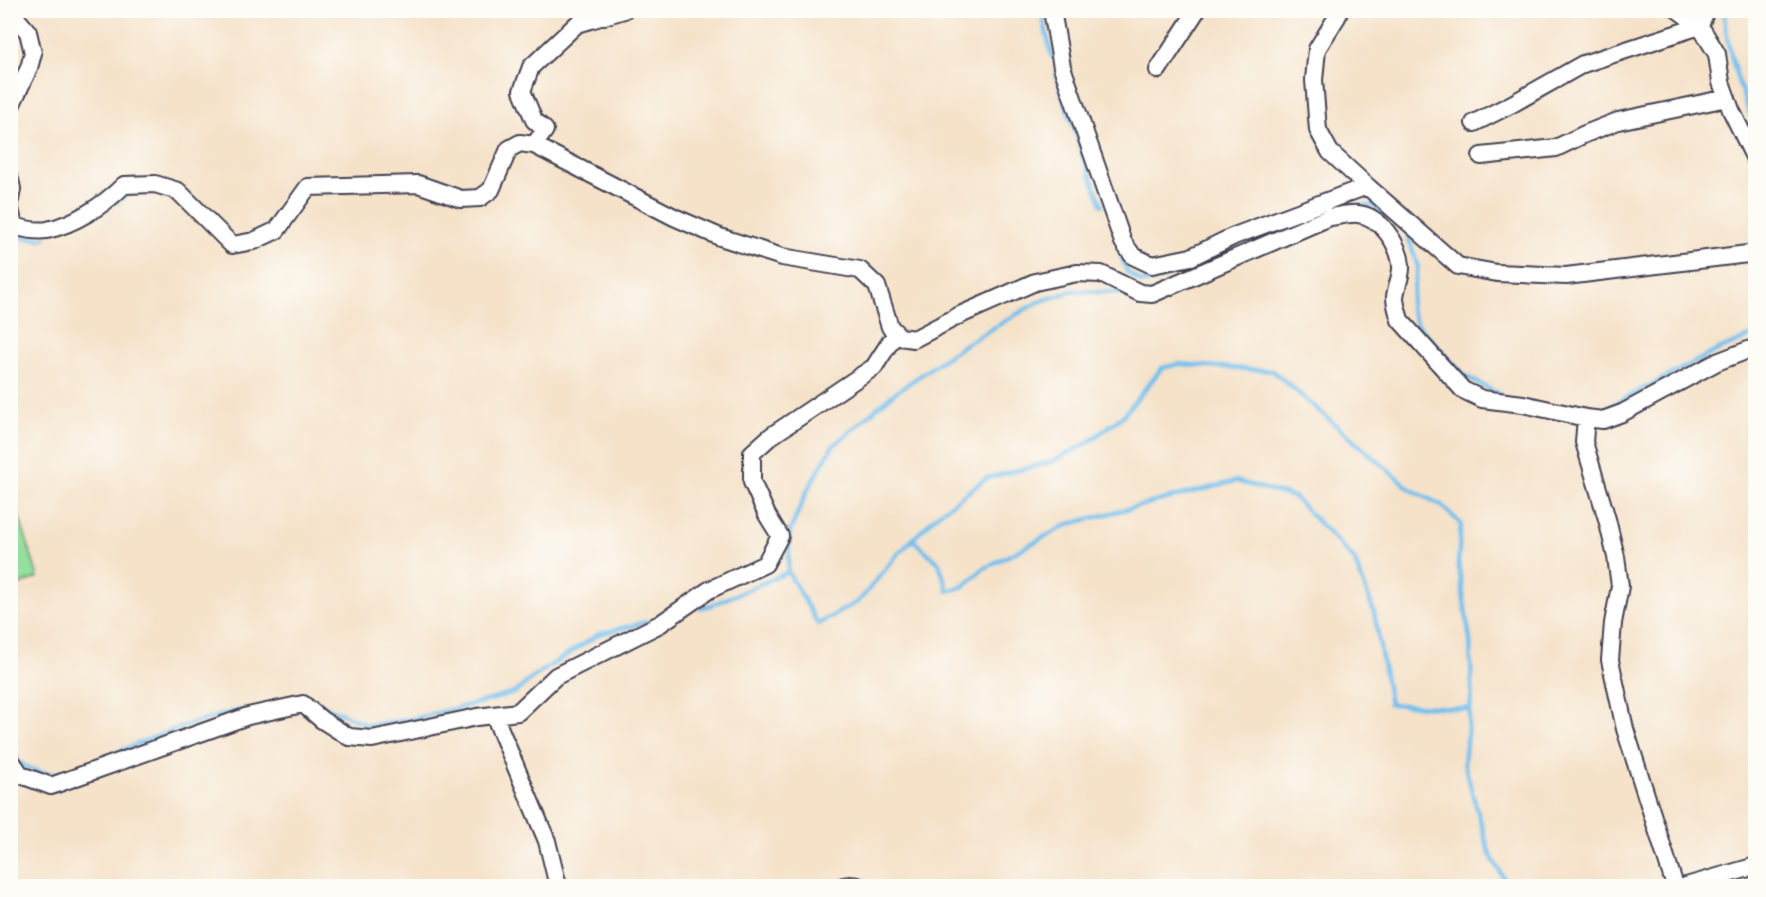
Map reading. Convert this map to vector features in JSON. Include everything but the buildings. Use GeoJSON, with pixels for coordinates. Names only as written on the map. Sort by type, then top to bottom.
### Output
{"type":"FeatureCollection","features":[{"type":"Feature","properties":{"kind":"street"},"geometry":{"type":"LineString","coordinates":[[10,108],[29,68],[33,53],[28,32],[16,19],[14,10]]}},
{"type":"Feature","properties":{"kind":"street"},"geometry":{"type":"LineString","coordinates":[[534,145],[544,130],[534,120],[522,91],[531,67],[577,24],[624,10]]}},
{"type":"Feature","properties":{"kind":"street"},"geometry":{"type":"LineString","coordinates":[[1052,10],[1062,67],[1123,242],[1133,256],[1152,265],[1191,257],[1234,236],[1367,186]]}},
{"type":"Feature","properties":{"kind":"street"},"geometry":{"type":"LineString","coordinates":[[1158,70],[1197,10]]}},
{"type":"Feature","properties":{"kind":"street"},"geometry":{"type":"LineString","coordinates":[[1340,10],[1338,17],[1317,49],[1314,80],[1318,130],[1330,152],[1458,266],[1497,273],[1566,276],[1755,253]]}},
{"type":"Feature","properties":{"kind":"street"},"geometry":{"type":"LineString","coordinates":[[1678,10],[1703,18],[1718,54],[1721,82],[1726,98],[1755,160]]}},
{"type":"Feature","properties":{"kind":"street"},"geometry":{"type":"LineString","coordinates":[[1474,123],[1583,64],[1703,18]]}},
{"type":"Feature","properties":{"kind":"street"},"geometry":{"type":"LineString","coordinates":[[1481,156],[1556,148],[1618,121],[1726,98]]}},
{"type":"Feature","properties":{"kind":"street"},"geometry":{"type":"LineString","coordinates":[[10,209],[14,226],[45,230],[70,222],[94,209],[124,185],[154,184],[178,191],[232,244],[254,241],[277,230],[309,187],[418,184],[460,199],[480,198],[491,190],[509,148],[520,143],[534,145],[674,217],[720,237],[782,257],[860,270],[877,286],[890,327],[900,337],[914,339],[960,315],[1035,282],[1077,273],[1101,274],[1140,293],[1152,294],[1330,217],[1357,213],[1370,217],[1389,234],[1399,253],[1400,278],[1395,296],[1400,320],[1462,390],[1482,399],[1523,404],[1603,420],[1623,413],[1717,362],[1755,347]]}},
{"type":"Feature","properties":{"kind":"street"},"geometry":{"type":"LineString","coordinates":[[10,180],[12,189],[10,200]]}},
{"type":"Feature","properties":{"kind":"street"},"geometry":{"type":"LineString","coordinates":[[10,759],[21,775],[51,786],[248,716],[303,704],[322,720],[349,737],[372,739],[518,712],[556,676],[660,624],[709,590],[765,564],[780,536],[752,482],[752,453],[771,436],[874,367],[896,333]]}},
{"type":"Feature","properties":{"kind":"street"},"geometry":{"type":"LineString","coordinates":[[1586,418],[1584,442],[1607,519],[1620,586],[1613,623],[1610,660],[1625,729],[1675,886]]}},
{"type":"Feature","properties":{"kind":"street"},"geometry":{"type":"LineString","coordinates":[[494,715],[547,841],[558,886]]}},
{"type":"Feature","properties":{"kind":"street"},"geometry":{"type":"LineString","coordinates":[[1686,886],[1755,866]]}},
{"type":"Feature","properties":{"kind":"street"},"geometry":{"type":"LineString","coordinates":[[843,886],[858,886]]}},
{"type":"Feature","properties":{"kind":"green space"},"geometry":{"type":"Polygon","coordinates":[[[14,499],[38,577],[11,589],[10,500],[14,499]]]}},
{"type":"Feature","properties":{"kind":"waterway"},"geometry":{"type":"LineString","coordinates":[[1044,10],[1043,18],[1052,57]]}},
{"type":"Feature","properties":{"kind":"waterway"},"geometry":{"type":"LineString","coordinates":[[1726,10],[1724,15],[1732,59],[1756,130]]}},
{"type":"Feature","properties":{"kind":"waterway"},"geometry":{"type":"LineString","coordinates":[[1056,74],[1102,205]]}},
{"type":"Feature","properties":{"kind":"waterway"},"geometry":{"type":"LineString","coordinates":[[117,202],[127,194]]}},
{"type":"Feature","properties":{"kind":"waterway"},"geometry":{"type":"LineString","coordinates":[[1350,207],[1372,205],[1406,230],[1418,267],[1410,307],[1417,324],[1465,376],[1499,394]]}},
{"type":"Feature","properties":{"kind":"waterway"},"geometry":{"type":"LineString","coordinates":[[10,236],[41,239],[46,237]]}},
{"type":"Feature","properties":{"kind":"waterway"},"geometry":{"type":"LineString","coordinates":[[1118,246],[1127,272],[1141,282],[1154,281],[1216,257]]}},
{"type":"Feature","properties":{"kind":"waterway"},"geometry":{"type":"LineString","coordinates":[[1122,293],[1073,291],[1038,302],[964,345],[892,395],[832,447],[807,491],[790,531],[788,572],[818,624],[859,601],[897,555],[938,514],[987,478],[1051,462],[1086,444],[1123,416],[1162,368],[1179,364],[1273,371],[1410,489],[1441,505],[1461,524],[1458,562],[1470,640],[1472,690],[1464,763],[1489,852],[1508,886]]}},
{"type":"Feature","properties":{"kind":"waterway"},"geometry":{"type":"LineString","coordinates":[[1581,410],[1606,408],[1718,350],[1756,334]]}},
{"type":"Feature","properties":{"kind":"waterway"},"geometry":{"type":"LineString","coordinates":[[913,540],[939,563],[948,591],[964,586],[983,569],[1069,524],[1236,481],[1294,497],[1354,559],[1374,612],[1390,704],[1470,709]]}},
{"type":"Feature","properties":{"kind":"waterway"},"geometry":{"type":"LineString","coordinates":[[700,608],[788,572]]}},
{"type":"Feature","properties":{"kind":"waterway"},"geometry":{"type":"LineString","coordinates":[[306,698],[367,725],[408,720],[516,692],[533,677],[599,634],[646,622]]}},
{"type":"Feature","properties":{"kind":"waterway"},"geometry":{"type":"LineString","coordinates":[[89,764],[183,726],[242,710]]}},
{"type":"Feature","properties":{"kind":"waterway"},"geometry":{"type":"LineString","coordinates":[[21,763],[42,772],[64,773]]}},
{"type":"Feature","properties":{"kind":"waterway"},"geometry":{"type":"LineString","coordinates":[[1736,886],[1756,881]]}}]}
